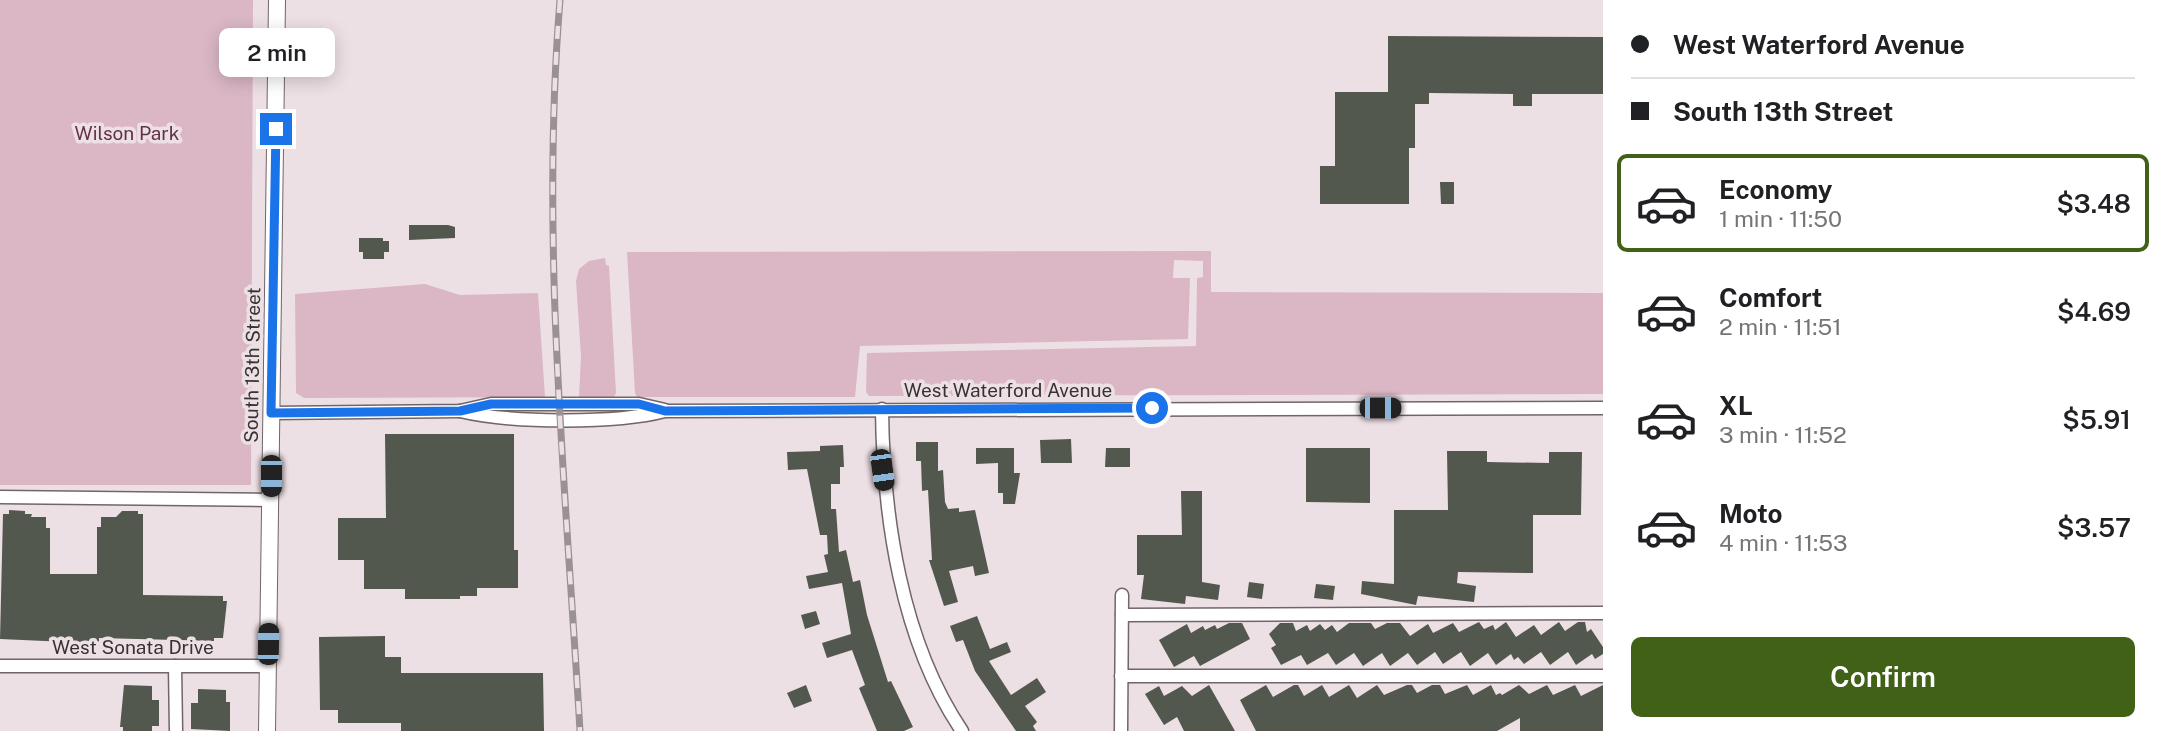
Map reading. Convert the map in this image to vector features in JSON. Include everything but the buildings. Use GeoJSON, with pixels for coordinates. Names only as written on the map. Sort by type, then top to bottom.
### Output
{"type":"FeatureCollection","features":[{"type":"Feature","properties":{"kind":"street","name":"South 13th Street"},"geometry":{"type":"LineString","coordinates":[[267,731],[277,0]]}},
{"type":"Feature","properties":{"kind":"street","name":"West Waterford Avenue"},"geometry":{"type":"LineString","coordinates":[[271,413],[460,411],[505,404],[639,404],[665,411],[1603,408]]}},
{"type":"Feature","properties":{"kind":"street"},"geometry":{"type":"LineString","coordinates":[[882,409],[882,470],[898,570],[920,646],[962,731]]}},
{"type":"Feature","properties":{"kind":"street"},"geometry":{"type":"LineString","coordinates":[[0,497],[271,500]]}},
{"type":"Feature","properties":{"kind":"street"},"geometry":{"type":"LineString","coordinates":[[1121,731],[1122,595]]}},
{"type":"Feature","properties":{"kind":"street"},"geometry":{"type":"LineString","coordinates":[[1122,615],[1603,613]]}},
{"type":"Feature","properties":{"kind":"street","name":"West Sonata Drive"},"geometry":{"type":"LineString","coordinates":[[0,666],[267,666]]}},
{"type":"Feature","properties":{"kind":"street"},"geometry":{"type":"LineString","coordinates":[[176,666],[176,731]]}},
{"type":"Feature","properties":{"kind":"street"},"geometry":{"type":"LineString","coordinates":[[1122,676],[1603,676]]}},
{"type":"Feature","properties":{"kind":"green space","name":"Wilson Park"},"geometry":{"type":"Polygon","coordinates":[[[0,0],[253,0],[251,485],[0,485],[0,0]]]}},
{"type":"Feature","properties":{"kind":"green space"},"geometry":{"type":"Polygon","coordinates":[[[1211,251],[1211,292],[1603,293],[1603,394],[869,396],[866,392],[867,353],[1196,346],[1197,278],[1203,277],[1203,261],[1174,260],[1173,278],[1190,278],[1188,339],[860,346],[855,397],[637,397],[635,393],[627,252],[1211,251]]]}},
{"type":"Feature","properties":{"kind":"green space"},"geometry":{"type":"Polygon","coordinates":[[[605,258],[606,265],[609,266],[616,393],[614,397],[579,397],[581,356],[576,281],[579,269],[589,261],[605,258]]]}},
{"type":"Feature","properties":{"kind":"green space"},"geometry":{"type":"Polygon","coordinates":[[[425,284],[460,295],[538,293],[545,397],[304,398],[296,393],[295,294],[425,284]]]}},
{"type":"Feature","properties":{"kind":"railway"},"geometry":{"type":"LineString","coordinates":[[560,0],[555,91],[554,274],[562,457],[580,731]]}},
{"type":"Feature","properties":{"kind":"route"},"geometry":{"type":"LineString","coordinates":[[276,129],[271,413],[460,411],[491,404],[639,404],[665,411],[1152,408]]}}]}
